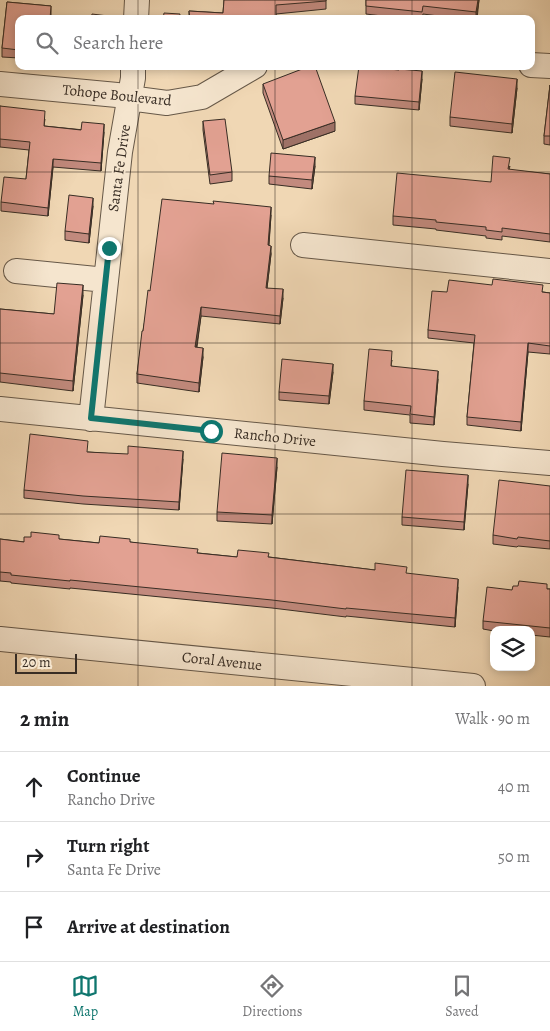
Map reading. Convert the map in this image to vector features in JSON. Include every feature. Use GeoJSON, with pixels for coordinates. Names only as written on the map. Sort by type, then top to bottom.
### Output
{"type":"FeatureCollection","features":[{"type":"Feature","properties":{"kind":"street"},"geometry":{"type":"LineString","coordinates":[[136,15],[137,0]]}},
{"type":"Feature","properties":{"kind":"street"},"geometry":{"type":"LineString","coordinates":[[535,65],[550,66]]}},
{"type":"Feature","properties":{"kind":"street","name":"Santa Fe Drive"},"geometry":{"type":"LineString","coordinates":[[91,418],[120,152],[132,70]]}},
{"type":"Feature","properties":{"kind":"street","name":"Tohope Boulevard"},"geometry":{"type":"LineString","coordinates":[[0,84],[117,95],[167,103],[202,97],[248,70]]}},
{"type":"Feature","properties":{"kind":"street"},"geometry":{"type":"LineString","coordinates":[[303,245],[550,271]]}},
{"type":"Feature","properties":{"kind":"street"},"geometry":{"type":"LineString","coordinates":[[16,271],[106,280]]}},
{"type":"Feature","properties":{"kind":"street","name":"Rancho Drive"},"geometry":{"type":"LineString","coordinates":[[0,409],[550,463]]}},
{"type":"Feature","properties":{"kind":"street","name":"Coral Avenue"},"geometry":{"type":"LineString","coordinates":[[0,639],[473,686]]}},
{"type":"Feature","properties":{"kind":"building"},"geometry":{"type":"Polygon","coordinates":[[[224,0],[326,0],[276,5],[276,15],[190,15],[189,11],[223,13],[224,0]]]}},
{"type":"Feature","properties":{"kind":"building"},"geometry":{"type":"Polygon","coordinates":[[[366,0],[478,0],[476,12],[423,6],[422,12],[366,6],[366,0]]]}},
{"type":"Feature","properties":{"kind":"building"},"geometry":{"type":"Polygon","coordinates":[[[7,2],[51,6],[50,15],[15,15],[15,50],[2,48],[7,2]]]}},
{"type":"Feature","properties":{"kind":"building"},"geometry":{"type":"Polygon","coordinates":[[[164,13],[180,14],[180,15],[164,15],[164,13]]]}},
{"type":"Feature","properties":{"kind":"building"},"geometry":{"type":"Polygon","coordinates":[[[300,70],[316,70],[335,122],[283,140],[263,84],[300,70]]]}},
{"type":"Feature","properties":{"kind":"building"},"geometry":{"type":"Polygon","coordinates":[[[358,70],[422,71],[419,102],[355,96],[358,70]]]}},
{"type":"Feature","properties":{"kind":"building"},"geometry":{"type":"Polygon","coordinates":[[[455,72],[517,79],[512,124],[450,117],[455,72]]]}},
{"type":"Feature","properties":{"kind":"building"},"geometry":{"type":"Polygon","coordinates":[[[550,85],[550,136],[544,136],[550,85]]]}},
{"type":"Feature","properties":{"kind":"building"},"geometry":{"type":"Polygon","coordinates":[[[0,106],[45,111],[44,126],[81,130],[82,122],[104,124],[101,163],[53,159],[48,208],[1,202],[4,177],[26,179],[30,142],[0,139],[0,106]]]}},
{"type":"Feature","properties":{"kind":"building"},"geometry":{"type":"Polygon","coordinates":[[[225,119],[232,172],[210,175],[203,121],[225,119]]]}},
{"type":"Feature","properties":{"kind":"building"},"geometry":{"type":"Polygon","coordinates":[[[271,153],[315,157],[312,180],[269,176],[271,153]]]}},
{"type":"Feature","properties":{"kind":"building"},"geometry":{"type":"Polygon","coordinates":[[[493,156],[510,158],[508,169],[550,174],[550,234],[502,228],[502,232],[486,230],[486,227],[393,216],[397,173],[491,182],[493,156]]]}},
{"type":"Feature","properties":{"kind":"building"},"geometry":{"type":"Polygon","coordinates":[[[69,195],[93,198],[89,234],[65,231],[69,195]]]}},
{"type":"Feature","properties":{"kind":"building"},"geometry":{"type":"Polygon","coordinates":[[[162,199],[214,204],[213,201],[271,207],[268,245],[271,246],[266,288],[283,289],[280,316],[201,307],[195,347],[203,348],[199,383],[137,374],[162,199]]]}},
{"type":"Feature","properties":{"kind":"building"},"geometry":{"type":"Polygon","coordinates":[[[493,279],[543,285],[542,292],[550,293],[550,346],[528,343],[521,422],[467,417],[475,335],[428,330],[432,291],[447,292],[449,280],[492,285],[493,279]]]}},
{"type":"Feature","properties":{"kind":"building"},"geometry":{"type":"Polygon","coordinates":[[[57,283],[83,285],[73,381],[0,373],[0,309],[54,314],[57,283]]]}},
{"type":"Feature","properties":{"kind":"building"},"geometry":{"type":"Polygon","coordinates":[[[369,349],[392,351],[391,366],[438,371],[434,417],[410,414],[411,406],[364,401],[369,349]]]}},
{"type":"Feature","properties":{"kind":"building"},"geometry":{"type":"Polygon","coordinates":[[[282,359],[333,364],[329,396],[279,392],[282,359]]]}},
{"type":"Feature","properties":{"kind":"building"},"geometry":{"type":"Polygon","coordinates":[[[30,434],[88,441],[87,452],[128,454],[128,446],[183,451],[179,502],[24,490],[30,434]]]}},
{"type":"Feature","properties":{"kind":"building"},"geometry":{"type":"Polygon","coordinates":[[[222,453],[277,458],[272,515],[217,512],[222,453]]]}},
{"type":"Feature","properties":{"kind":"building"},"geometry":{"type":"Polygon","coordinates":[[[406,470],[468,475],[464,522],[402,517],[406,470]]]}},
{"type":"Feature","properties":{"kind":"building"},"geometry":{"type":"Polygon","coordinates":[[[499,480],[550,486],[550,541],[493,535],[499,480]]]}},
{"type":"Feature","properties":{"kind":"building"},"geometry":{"type":"Polygon","coordinates":[[[31,532],[59,535],[59,539],[99,543],[100,536],[130,539],[130,542],[198,549],[197,553],[237,557],[238,550],[269,553],[268,557],[375,570],[375,563],[407,567],[406,573],[458,579],[455,618],[346,609],[11,575],[11,573],[0,572],[0,539],[24,542],[24,537],[31,537],[31,532]]]}},
{"type":"Feature","properties":{"kind":"building"},"geometry":{"type":"Polygon","coordinates":[[[519,581],[547,584],[547,589],[550,589],[550,628],[483,621],[487,587],[512,590],[513,586],[518,586],[519,581]]]}},
{"type":"Feature","properties":{"kind":"route"},"geometry":{"type":"LineString","coordinates":[[109,248],[91,418],[211,431]]}}]}
